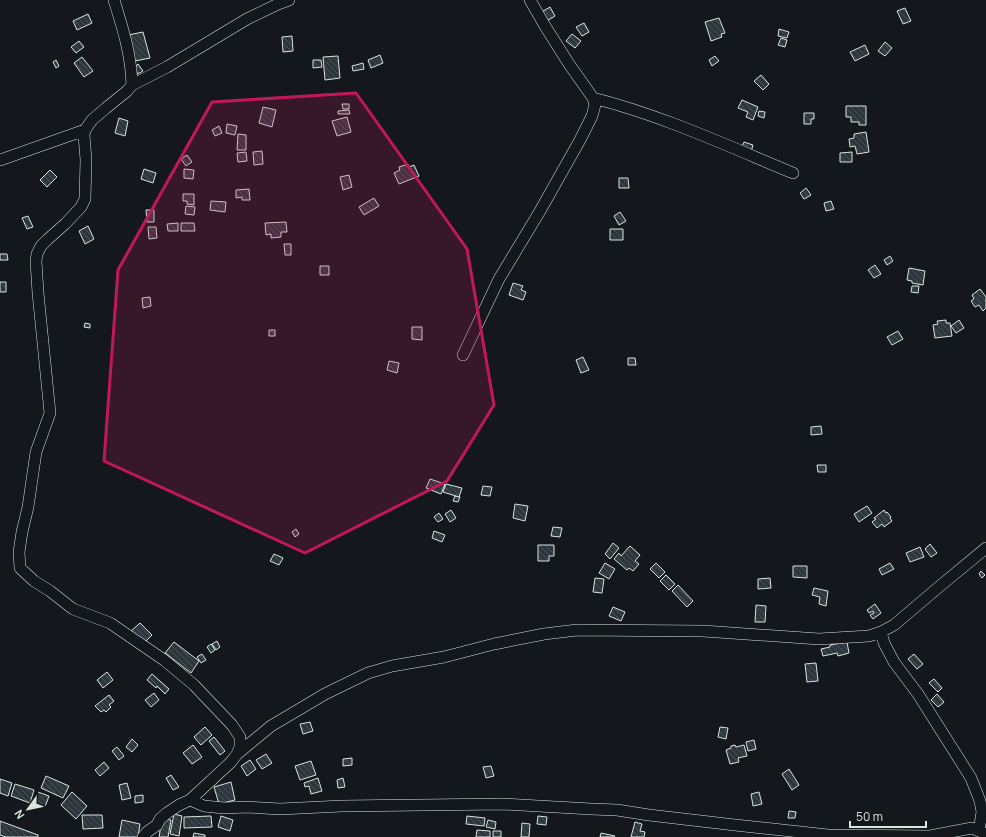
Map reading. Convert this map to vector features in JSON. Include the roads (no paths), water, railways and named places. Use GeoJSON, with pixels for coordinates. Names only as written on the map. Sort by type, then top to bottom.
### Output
{"type":"FeatureCollection","features":[{"type":"Feature","properties":{"kind":"street"},"geometry":{"type":"LineString","coordinates":[[114,0],[129,52],[132,85]]}},
{"type":"Feature","properties":{"kind":"street"},"geometry":{"type":"LineString","coordinates":[[237,754],[240,747],[240,737],[236,730],[194,685],[164,660],[110,623],[73,609],[50,591],[34,581],[20,568],[19,552],[28,507],[36,452],[50,413],[36,261],[37,254],[41,246],[66,224],[81,207],[85,199],[86,160],[84,135],[85,130],[92,120],[127,91],[132,85],[168,67],[247,19],[289,0]]}},
{"type":"Feature","properties":{"kind":"street"},"geometry":{"type":"LineString","coordinates":[[463,355],[500,279],[580,140],[595,108],[595,101],[544,26],[530,0]]}},
{"type":"Feature","properties":{"kind":"street"},"geometry":{"type":"LineString","coordinates":[[593,98],[633,109],[793,172]]}},
{"type":"Feature","properties":{"kind":"street"},"geometry":{"type":"LineString","coordinates":[[0,160],[85,130]]}},
{"type":"Feature","properties":{"kind":"street"},"geometry":{"type":"LineString","coordinates":[[144,837],[147,832],[157,825],[160,819],[179,805],[190,800],[231,762],[237,754],[271,726],[325,694],[368,674],[392,666],[444,657],[494,644],[544,634],[578,630],[703,631],[819,639],[869,636],[894,625],[986,548]]}},
{"type":"Feature","properties":{"kind":"street"},"geometry":{"type":"LineString","coordinates":[[190,800],[204,806],[224,808],[247,807],[280,810],[342,806],[502,804],[617,810],[649,815],[828,835],[930,836],[972,828],[983,833],[980,801],[971,778],[918,694],[894,662],[884,643],[881,632]]}}]}
